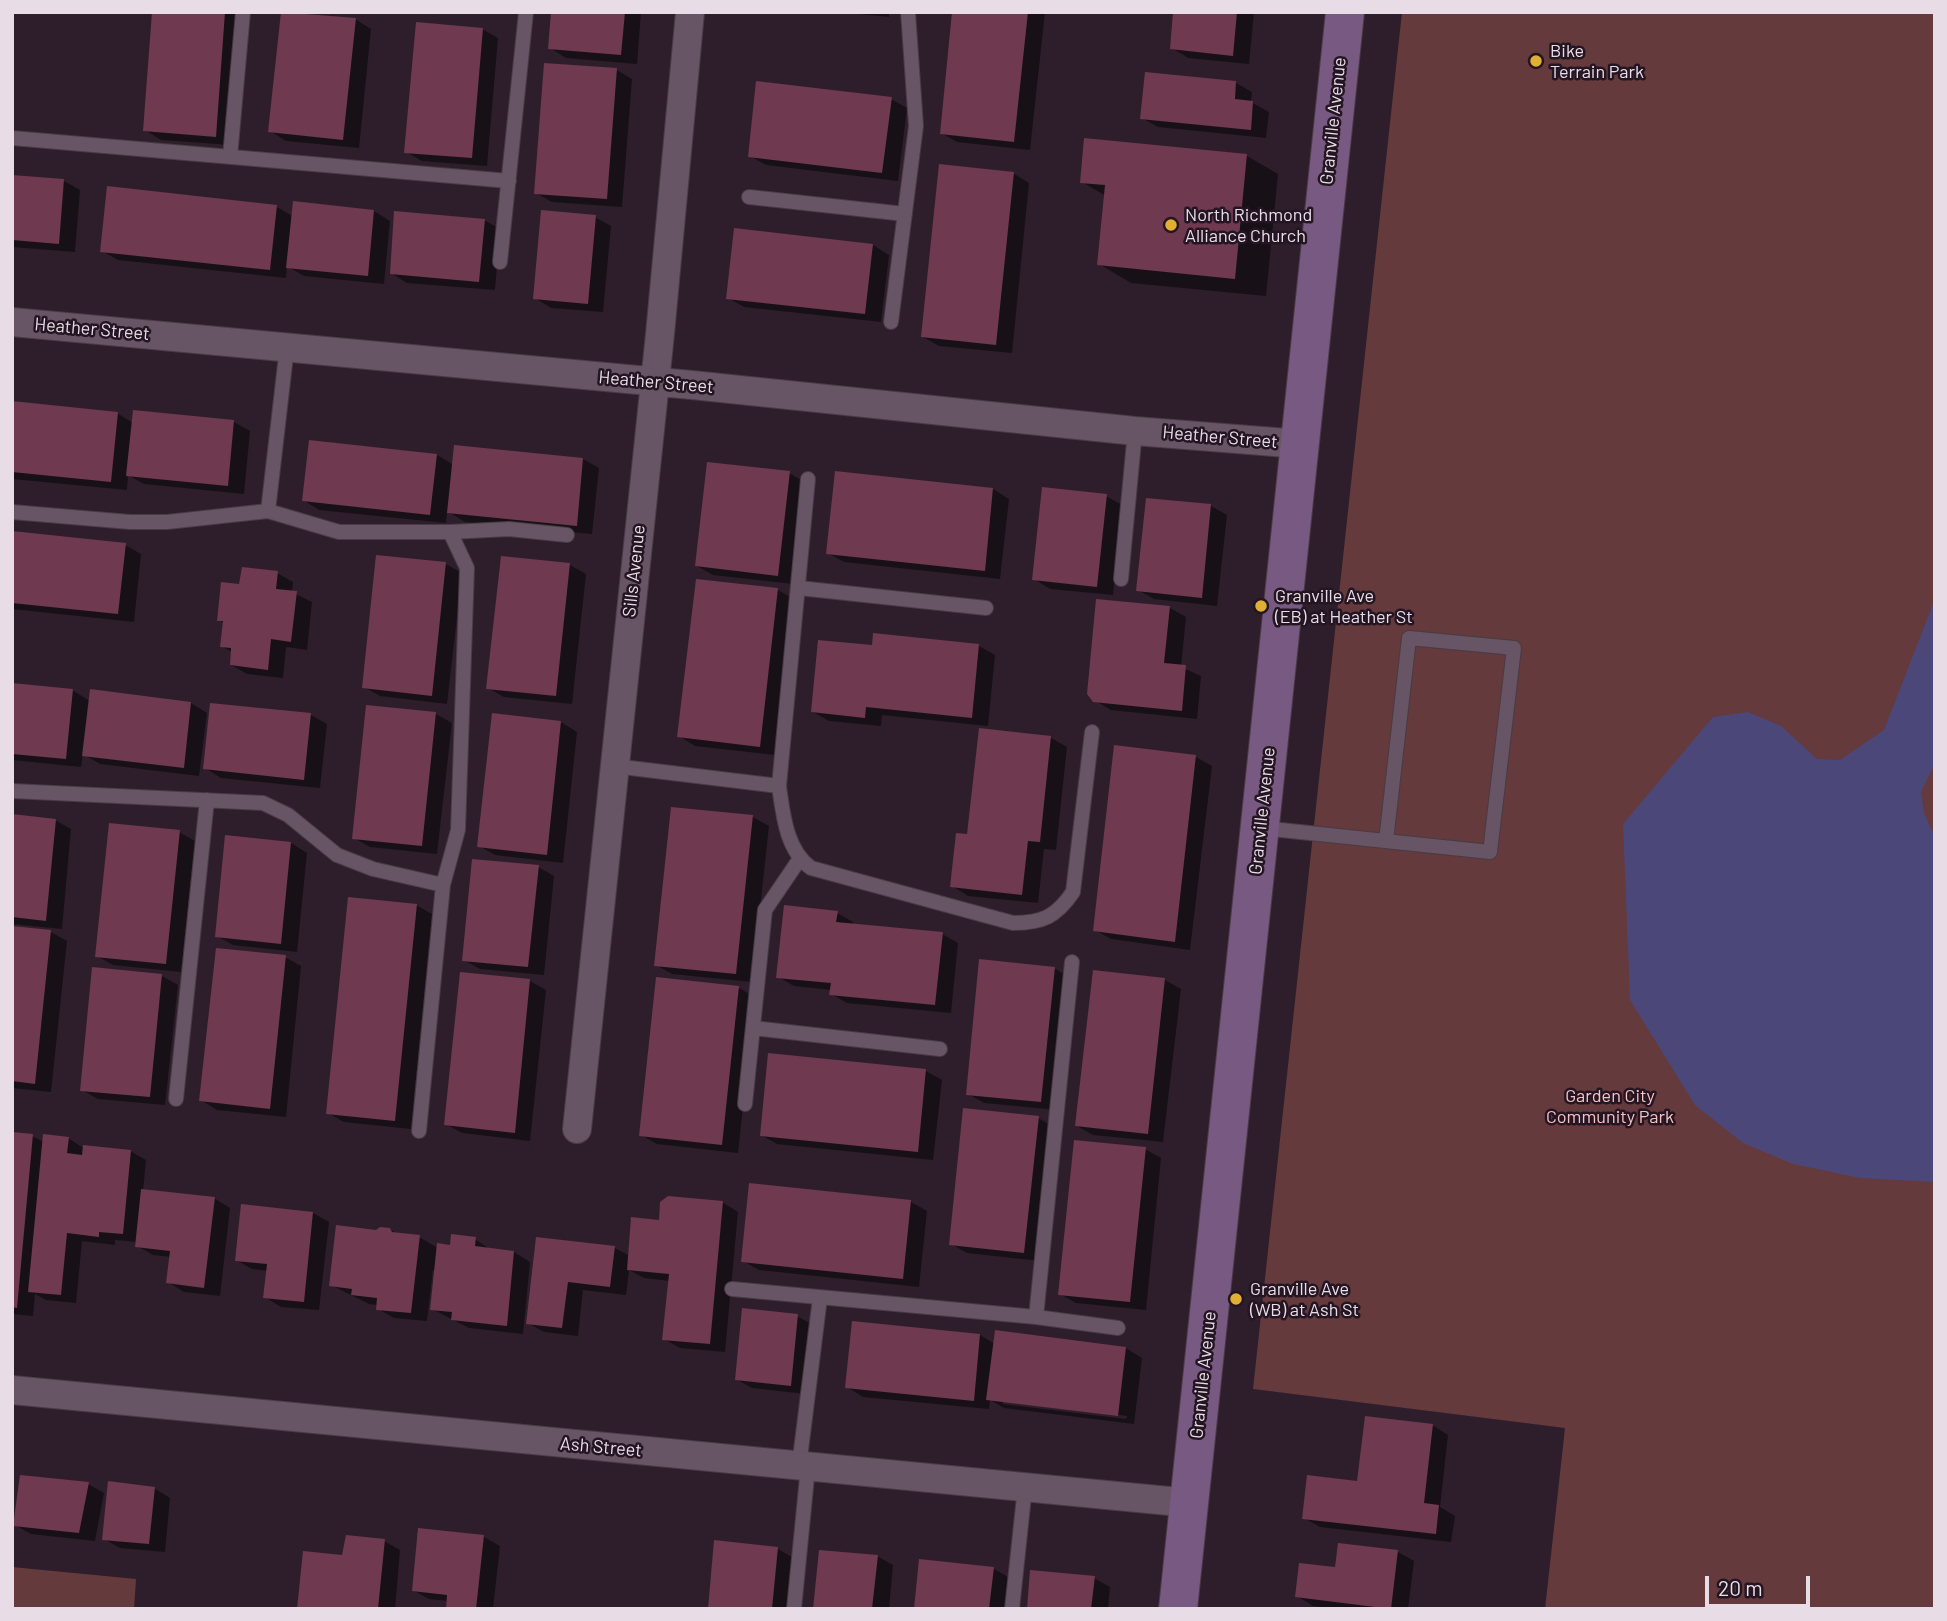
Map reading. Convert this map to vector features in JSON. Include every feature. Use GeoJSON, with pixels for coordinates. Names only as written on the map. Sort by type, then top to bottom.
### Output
{"type":"FeatureCollection","features":[{"type":"Feature","properties":{"kind":"street","name":"Sills Avenue"},"geometry":{"type":"LineString","coordinates":[[577,1129],[690,12]]}},
{"type":"Feature","properties":{"kind":"street","name":"Granville Avenue"},"geometry":{"type":"LineString","coordinates":[[1178,1609],[1345,12]]}},
{"type":"Feature","properties":{"kind":"street","name":"Heather Street"},"geometry":{"type":"LineString","coordinates":[[12,322],[654,382],[1135,431],[1300,444]]}},
{"type":"Feature","properties":{"kind":"street","name":"Ash Street"},"geometry":{"type":"LineString","coordinates":[[12,1390],[1190,1503]]}},
{"type":"Feature","properties":{"kind":"lane"},"geometry":{"type":"LineString","coordinates":[[230,157],[243,12]]}},
{"type":"Feature","properties":{"kind":"lane"},"geometry":{"type":"LineString","coordinates":[[500,262],[526,12]]}},
{"type":"Feature","properties":{"kind":"lane"},"geometry":{"type":"LineString","coordinates":[[891,322],[916,126],[908,12]]}},
{"type":"Feature","properties":{"kind":"lane"},"geometry":{"type":"LineString","coordinates":[[12,138],[509,181]]}},
{"type":"Feature","properties":{"kind":"lane"},"geometry":{"type":"LineString","coordinates":[[749,197],[905,214]]}},
{"type":"Feature","properties":{"kind":"lane"},"geometry":{"type":"LineString","coordinates":[[268,511],[287,347]]}},
{"type":"Feature","properties":{"kind":"lane"},"geometry":{"type":"LineString","coordinates":[[1121,579],[1135,431]]}},
{"type":"Feature","properties":{"kind":"lane"},"geometry":{"type":"LineString","coordinates":[[808,479],[779,786],[785,826],[799,860],[811,868],[1013,923],[1036,923],[1062,907],[1073,892],[1093,732]]}},
{"type":"Feature","properties":{"kind":"lane"},"geometry":{"type":"LineString","coordinates":[[12,512],[130,522],[167,522],[268,511],[339,532],[509,529],[567,536]]}},
{"type":"Feature","properties":{"kind":"lane"},"geometry":{"type":"LineString","coordinates":[[418,1131],[443,885],[458,830],[467,568],[450,531]]}},
{"type":"Feature","properties":{"kind":"lane"},"geometry":{"type":"LineString","coordinates":[[799,588],[986,608]]}},
{"type":"Feature","properties":{"kind":"lane"},"geometry":{"type":"LineString","coordinates":[[1260,828],[1490,852],[1514,648],[1409,638],[1386,841]]}},
{"type":"Feature","properties":{"kind":"lane"},"geometry":{"type":"LineString","coordinates":[[614,766],[779,786]]}},
{"type":"Feature","properties":{"kind":"lane"},"geometry":{"type":"LineString","coordinates":[[12,791],[263,803],[288,816],[337,855],[373,869],[443,885]]}},
{"type":"Feature","properties":{"kind":"lane"},"geometry":{"type":"LineString","coordinates":[[176,1099],[207,800]]}},
{"type":"Feature","properties":{"kind":"lane"},"geometry":{"type":"LineString","coordinates":[[746,1104],[765,910],[799,860]]}},
{"type":"Feature","properties":{"kind":"lane"},"geometry":{"type":"LineString","coordinates":[[1036,1317],[1072,962]]}},
{"type":"Feature","properties":{"kind":"lane"},"geometry":{"type":"LineString","coordinates":[[753,1028],[940,1049]]}},
{"type":"Feature","properties":{"kind":"lane"},"geometry":{"type":"LineString","coordinates":[[732,1289],[1036,1317],[1118,1328]]}},
{"type":"Feature","properties":{"kind":"lane"},"geometry":{"type":"LineString","coordinates":[[794,1609],[820,1298]]}},
{"type":"Feature","properties":{"kind":"lane"},"geometry":{"type":"LineString","coordinates":[[1012,1609],[1025,1488]]}},
{"type":"Feature","properties":{"kind":"green space","name":"Garden City Community Park"},"geometry":{"type":"Polygon","coordinates":[[[1402,12],[1935,12],[1935,1609],[1545,1609],[1565,1428],[1253,1389],[1402,12]]]}},
{"type":"Feature","properties":{"kind":"green space"},"geometry":{"type":"Polygon","coordinates":[[[12,1567],[136,1579],[134,1609],[12,1609],[12,1567]]]}},
{"type":"Feature","properties":{"kind":"shaded area"},"geometry":{"type":"Polygon","coordinates":[[[1935,599],[1935,763],[1921,792],[1924,813],[1935,837],[1935,1182],[1860,1178],[1793,1164],[1743,1143],[1695,1105],[1630,1000],[1623,824],[1713,717],[1748,712],[1781,726],[1817,759],[1840,760],[1884,730],[1935,599]]]}},
{"type":"Feature","properties":{"kind":"building"},"geometry":{"type":"Polygon","coordinates":[[[152,12],[225,12],[216,137],[143,131],[152,12]]]}},
{"type":"Feature","properties":{"kind":"building"},"geometry":{"type":"Polygon","coordinates":[[[281,12],[356,18],[343,140],[268,132],[281,12]]]}},
{"type":"Feature","properties":{"kind":"building"},"geometry":{"type":"Polygon","coordinates":[[[551,12],[625,12],[621,55],[548,49],[551,12]]]}},
{"type":"Feature","properties":{"kind":"building"},"geometry":{"type":"Polygon","coordinates":[[[952,12],[1028,12],[1014,142],[940,134],[952,12]]]}},
{"type":"Feature","properties":{"kind":"building"},"geometry":{"type":"Polygon","coordinates":[[[1173,12],[1237,12],[1233,56],[1170,49],[1173,12]]]}},
{"type":"Feature","properties":{"kind":"building"},"geometry":{"type":"Polygon","coordinates":[[[416,22],[483,28],[472,158],[404,153],[416,22]]]}},
{"type":"Feature","properties":{"kind":"building"},"geometry":{"type":"Polygon","coordinates":[[[544,63],[617,68],[607,199],[534,194],[544,63]]]}},
{"type":"Feature","properties":{"kind":"building"},"geometry":{"type":"Polygon","coordinates":[[[1145,72],[1236,81],[1235,99],[1253,101],[1251,130],[1140,119],[1145,72]]]}},
{"type":"Feature","properties":{"kind":"building"},"geometry":{"type":"Polygon","coordinates":[[[756,81],[892,97],[882,173],[748,157],[756,81]]]}},
{"type":"Feature","properties":{"kind":"building","name":"North Richmond Alliance Church"},"geometry":{"type":"Polygon","coordinates":[[[1084,138],[1247,154],[1235,279],[1097,265],[1105,185],[1080,183],[1084,138]]]}},
{"type":"Feature","properties":{"kind":"building"},"geometry":{"type":"Polygon","coordinates":[[[939,164],[1014,172],[996,345],[921,337],[939,164]]]}},
{"type":"Feature","properties":{"kind":"building"},"geometry":{"type":"Polygon","coordinates":[[[12,175],[64,179],[59,244],[12,240],[12,175]]]}},
{"type":"Feature","properties":{"kind":"building"},"geometry":{"type":"Polygon","coordinates":[[[107,186],[277,205],[270,270],[100,252],[107,186]]]}},
{"type":"Feature","properties":{"kind":"building"},"geometry":{"type":"Polygon","coordinates":[[[293,201],[374,210],[368,276],[286,268],[293,201]]]}},
{"type":"Feature","properties":{"kind":"building"},"geometry":{"type":"Polygon","coordinates":[[[541,210],[596,215],[588,304],[533,299],[541,210]]]}},
{"type":"Feature","properties":{"kind":"building"},"geometry":{"type":"Polygon","coordinates":[[[394,211],[485,219],[479,282],[390,274],[394,211]]]}},
{"type":"Feature","properties":{"kind":"building"},"geometry":{"type":"Polygon","coordinates":[[[734,228],[873,244],[865,314],[726,299],[734,228]]]}},
{"type":"Feature","properties":{"kind":"building"},"geometry":{"type":"Polygon","coordinates":[[[12,401],[118,412],[111,482],[12,472],[12,401]]]}},
{"type":"Feature","properties":{"kind":"building"},"geometry":{"type":"Polygon","coordinates":[[[133,410],[234,420],[228,486],[126,476],[133,410]]]}},
{"type":"Feature","properties":{"kind":"building"},"geometry":{"type":"Polygon","coordinates":[[[309,440],[437,454],[430,515],[302,501],[309,440]]]}},
{"type":"Feature","properties":{"kind":"building"},"geometry":{"type":"Polygon","coordinates":[[[454,445],[583,458],[577,526],[447,513],[454,445]]]}},
{"type":"Feature","properties":{"kind":"building"},"geometry":{"type":"Polygon","coordinates":[[[707,462],[790,471],[778,576],[695,566],[707,462]]]}},
{"type":"Feature","properties":{"kind":"building"},"geometry":{"type":"Polygon","coordinates":[[[835,471],[993,488],[985,571],[826,554],[835,471]]]}},
{"type":"Feature","properties":{"kind":"building"},"geometry":{"type":"Polygon","coordinates":[[[1042,487],[1107,494],[1097,587],[1032,580],[1042,487]]]}},
{"type":"Feature","properties":{"kind":"building"},"geometry":{"type":"Polygon","coordinates":[[[1146,498],[1211,504],[1202,598],[1136,591],[1146,498]]]}},
{"type":"Feature","properties":{"kind":"building"},"geometry":{"type":"Polygon","coordinates":[[[12,531],[126,543],[118,614],[12,603],[12,531]]]}},
{"type":"Feature","properties":{"kind":"building"},"geometry":{"type":"Polygon","coordinates":[[[376,555],[446,562],[432,696],[362,688],[376,555]]]}},
{"type":"Feature","properties":{"kind":"building"},"geometry":{"type":"Polygon","coordinates":[[[501,556],[570,563],[556,696],[486,689],[501,556]]]}},
{"type":"Feature","properties":{"kind":"building"},"geometry":{"type":"Polygon","coordinates":[[[242,567],[278,571],[276,589],[297,591],[291,642],[271,639],[268,670],[230,665],[231,648],[220,647],[223,621],[217,621],[221,582],[239,584],[242,567]]]}},
{"type":"Feature","properties":{"kind":"building"},"geometry":{"type":"Polygon","coordinates":[[[696,579],[778,588],[760,747],[677,737],[696,579]]]}},
{"type":"Feature","properties":{"kind":"building"},"geometry":{"type":"Polygon","coordinates":[[[1096,599],[1170,606],[1164,663],[1186,665],[1182,711],[1093,702],[1087,694],[1096,599]]]}},
{"type":"Feature","properties":{"kind":"building"},"geometry":{"type":"Polygon","coordinates":[[[873,633],[979,644],[972,718],[866,707],[865,718],[811,712],[818,640],[872,645],[873,633]]]}},
{"type":"Feature","properties":{"kind":"building"},"geometry":{"type":"Polygon","coordinates":[[[12,683],[73,689],[66,759],[12,754],[12,683]]]}},
{"type":"Feature","properties":{"kind":"building"},"geometry":{"type":"Polygon","coordinates":[[[90,689],[191,702],[184,768],[82,756],[90,689]]]}},
{"type":"Feature","properties":{"kind":"building"},"geometry":{"type":"Polygon","coordinates":[[[210,703],[311,713],[304,780],[203,769],[210,703]]]}},
{"type":"Feature","properties":{"kind":"building"},"geometry":{"type":"Polygon","coordinates":[[[366,705],[436,712],[422,846],[352,839],[366,705]]]}},
{"type":"Feature","properties":{"kind":"building"},"geometry":{"type":"Polygon","coordinates":[[[492,713],[561,721],[547,855],[477,847],[492,713]]]}},
{"type":"Feature","properties":{"kind":"building"},"geometry":{"type":"Polygon","coordinates":[[[979,728],[1051,736],[1040,842],[1028,841],[1022,895],[950,887],[956,833],[967,834],[979,728]]]}},
{"type":"Feature","properties":{"kind":"building"},"geometry":{"type":"Polygon","coordinates":[[[1114,745],[1196,755],[1175,942],[1093,931],[1114,745]]]}},
{"type":"Feature","properties":{"kind":"building"},"geometry":{"type":"Polygon","coordinates":[[[671,807],[753,815],[736,974],[654,966],[671,807]]]}},
{"type":"Feature","properties":{"kind":"building"},"geometry":{"type":"Polygon","coordinates":[[[12,814],[56,819],[46,921],[12,917],[12,814]]]}},
{"type":"Feature","properties":{"kind":"building"},"geometry":{"type":"Polygon","coordinates":[[[109,823],[180,830],[166,964],[95,957],[109,823]]]}},
{"type":"Feature","properties":{"kind":"building"},"geometry":{"type":"Polygon","coordinates":[[[225,835],[291,842],[281,944],[215,937],[225,835]]]}},
{"type":"Feature","properties":{"kind":"building"},"geometry":{"type":"Polygon","coordinates":[[[472,859],[539,865],[528,967],[462,961],[472,859]]]}},
{"type":"Feature","properties":{"kind":"building"},"geometry":{"type":"Polygon","coordinates":[[[348,897],[417,904],[395,1121],[326,1114],[348,897]]]}},
{"type":"Feature","properties":{"kind":"building"},"geometry":{"type":"Polygon","coordinates":[[[784,905],[838,911],[836,922],[943,932],[935,1005],[829,995],[831,983],[776,978],[784,905]]]}},
{"type":"Feature","properties":{"kind":"building"},"geometry":{"type":"Polygon","coordinates":[[[12,926],[51,930],[35,1084],[12,1081],[12,926]]]}},
{"type":"Feature","properties":{"kind":"building"},"geometry":{"type":"Polygon","coordinates":[[[216,948],[286,955],[270,1109],[199,1101],[216,948]]]}},
{"type":"Feature","properties":{"kind":"building"},"geometry":{"type":"Polygon","coordinates":[[[979,959],[1055,967],[1041,1102],[966,1095],[979,959]]]}},
{"type":"Feature","properties":{"kind":"building"},"geometry":{"type":"Polygon","coordinates":[[[92,967],[162,974],[150,1097],[80,1091],[92,967]]]}},
{"type":"Feature","properties":{"kind":"building"},"geometry":{"type":"Polygon","coordinates":[[[1093,970],[1165,978],[1148,1134],[1075,1126],[1093,970]]]}},
{"type":"Feature","properties":{"kind":"building"},"geometry":{"type":"Polygon","coordinates":[[[460,972],[530,979],[515,1133],[444,1125],[460,972]]]}},
{"type":"Feature","properties":{"kind":"building"},"geometry":{"type":"Polygon","coordinates":[[[656,977],[739,986],[722,1145],[639,1136],[656,977]]]}},
{"type":"Feature","properties":{"kind":"building"},"geometry":{"type":"Polygon","coordinates":[[[768,1053],[926,1069],[918,1152],[760,1136],[768,1053]]]}},
{"type":"Feature","properties":{"kind":"building"},"geometry":{"type":"Polygon","coordinates":[[[963,1108],[1039,1116],[1024,1253],[949,1245],[963,1108]]]}},
{"type":"Feature","properties":{"kind":"building"},"geometry":{"type":"Polygon","coordinates":[[[12,1132],[33,1134],[17,1308],[12,1307],[12,1132]]]}},
{"type":"Feature","properties":{"kind":"building"},"geometry":{"type":"Polygon","coordinates":[[[43,1134],[69,1137],[67,1153],[82,1155],[83,1145],[131,1150],[123,1234],[99,1232],[99,1237],[67,1233],[61,1295],[28,1292],[43,1134]]]}},
{"type":"Feature","properties":{"kind":"building"},"geometry":{"type":"Polygon","coordinates":[[[1074,1140],[1146,1147],[1130,1302],[1058,1295],[1074,1140]]]}},
{"type":"Feature","properties":{"kind":"building"},"geometry":{"type":"Polygon","coordinates":[[[749,1183],[911,1200],[903,1279],[741,1262],[749,1183]]]}},
{"type":"Feature","properties":{"kind":"building"},"geometry":{"type":"Polygon","coordinates":[[[141,1189],[215,1197],[204,1288],[166,1283],[170,1251],[135,1247],[141,1189]]]}},
{"type":"Feature","properties":{"kind":"building"},"geometry":{"type":"Polygon","coordinates":[[[668,1196],[723,1201],[710,1344],[662,1340],[669,1274],[627,1270],[631,1217],[659,1220],[660,1202],[668,1196]]]}},
{"type":"Feature","properties":{"kind":"building"},"geometry":{"type":"Polygon","coordinates":[[[241,1204],[313,1212],[304,1302],[263,1298],[267,1264],[235,1261],[241,1204]]]}},
{"type":"Feature","properties":{"kind":"building"},"geometry":{"type":"Polygon","coordinates":[[[336,1225],[376,1230],[380,1227],[390,1228],[392,1232],[420,1235],[411,1313],[376,1310],[377,1298],[351,1295],[352,1289],[329,1286],[336,1225]]]}},
{"type":"Feature","properties":{"kind":"building"},"geometry":{"type":"Polygon","coordinates":[[[451,1234],[476,1237],[475,1246],[514,1251],[507,1326],[451,1320],[452,1312],[430,1310],[437,1243],[450,1245],[451,1234]]]}},
{"type":"Feature","properties":{"kind":"building"},"geometry":{"type":"Polygon","coordinates":[[[536,1237],[615,1246],[610,1287],[568,1282],[562,1328],[526,1324],[536,1237]]]}},
{"type":"Feature","properties":{"kind":"building"},"geometry":{"type":"Polygon","coordinates":[[[742,1308],[798,1314],[791,1386],[735,1380],[742,1308]]]}},
{"type":"Feature","properties":{"kind":"building"},"geometry":{"type":"Polygon","coordinates":[[[852,1321],[980,1334],[974,1401],[845,1388],[852,1321]]]}},
{"type":"Feature","properties":{"kind":"building"},"geometry":{"type":"Polygon","coordinates":[[[995,1330],[1126,1347],[1118,1416],[986,1400],[995,1330]]]}},
{"type":"Feature","properties":{"kind":"building"},"geometry":{"type":"Polygon","coordinates":[[[1365,1416],[1433,1424],[1424,1503],[1439,1505],[1436,1534],[1302,1519],[1307,1475],[1357,1481],[1365,1416]]]}},
{"type":"Feature","properties":{"kind":"building"},"geometry":{"type":"Polygon","coordinates":[[[20,1475],[89,1482],[79,1533],[13,1526],[20,1475]]]}},
{"type":"Feature","properties":{"kind":"building"},"geometry":{"type":"Polygon","coordinates":[[[108,1481],[155,1487],[149,1544],[102,1540],[108,1481]]]}},
{"type":"Feature","properties":{"kind":"building"},"geometry":{"type":"Polygon","coordinates":[[[418,1528],[484,1535],[476,1609],[446,1609],[447,1595],[412,1591],[418,1528]]]}},
{"type":"Feature","properties":{"kind":"building"},"geometry":{"type":"Polygon","coordinates":[[[346,1535],[385,1539],[378,1609],[297,1609],[303,1551],[342,1555],[346,1535]]]}},
{"type":"Feature","properties":{"kind":"building"},"geometry":{"type":"Polygon","coordinates":[[[714,1540],[778,1547],[772,1609],[708,1609],[714,1540]]]}},
{"type":"Feature","properties":{"kind":"building"},"geometry":{"type":"Polygon","coordinates":[[[1338,1543],[1398,1550],[1391,1609],[1295,1597],[1299,1563],[1335,1567],[1338,1543]]]}},
{"type":"Feature","properties":{"kind":"building"},"geometry":{"type":"Polygon","coordinates":[[[819,1550],[878,1555],[872,1609],[813,1609],[819,1550]]]}},
{"type":"Feature","properties":{"kind":"building"},"geometry":{"type":"Polygon","coordinates":[[[919,1559],[994,1567],[989,1609],[914,1609],[919,1559]]]}},
{"type":"Feature","properties":{"kind":"building"},"geometry":{"type":"Polygon","coordinates":[[[1030,1570],[1095,1576],[1091,1609],[1027,1609],[1030,1570]]]}},
{"type":"Feature","properties":{"kind":"place","name":"Bike Terrain Park"},"geometry":{"type":"Point","coordinates":[1536,61]}},
{"type":"Feature","properties":{"kind":"place","name":"North Richmond Alliance Church"},"geometry":{"type":"Point","coordinates":[1171,225]}},
{"type":"Feature","properties":{"kind":"place","name":"Granville Ave (EB) at Heather St"},"geometry":{"type":"Point","coordinates":[1261,606]}},
{"type":"Feature","properties":{"kind":"place","name":"Granville Ave (WB) at Ash St"},"geometry":{"type":"Point","coordinates":[1236,1299]}}]}
